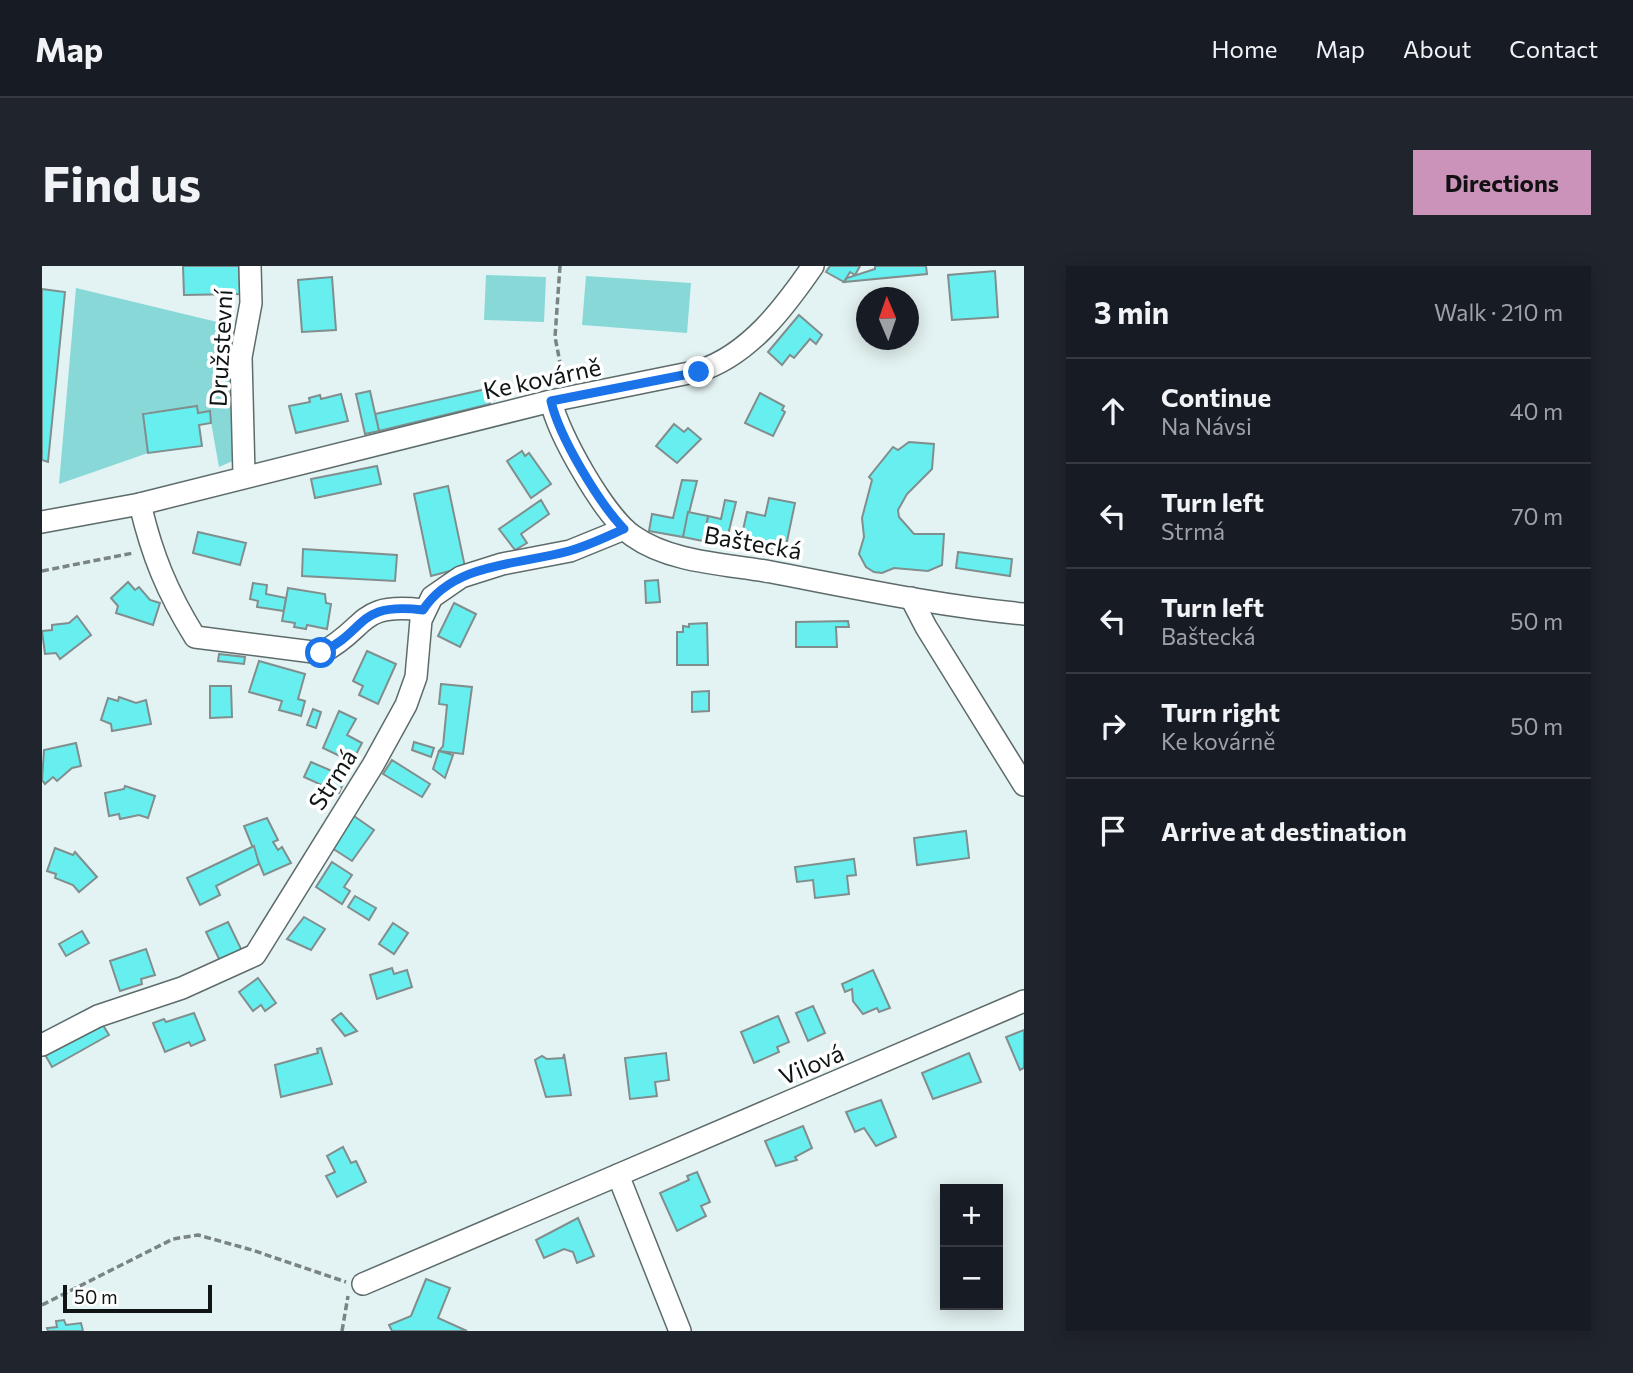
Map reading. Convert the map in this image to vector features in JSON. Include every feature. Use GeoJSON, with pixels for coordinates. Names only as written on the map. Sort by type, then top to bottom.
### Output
{"type":"FeatureCollection","features":[{"type":"Feature","properties":{"kind":"street","name":"Družstevní"},"geometry":{"type":"LineString","coordinates":[[244,475],[241,358],[251,303],[250,266]]}},
{"type":"Feature","properties":{"kind":"street","name":"Ke kovárně"},"geometry":{"type":"LineString","coordinates":[[42,522],[140,504],[244,475],[559,399],[699,372],[721,363],[763,328],[813,266]]}},
{"type":"Feature","properties":{"kind":"street","name":"Baštecká"},"geometry":{"type":"LineString","coordinates":[[559,399],[556,420],[566,438],[606,508],[624,529],[640,541],[681,555],[911,598],[1024,614]]}},
{"type":"Feature","properties":{"kind":"street"},"geometry":{"type":"LineString","coordinates":[[140,504],[151,549],[169,594],[195,637],[321,653],[358,622],[379,611],[396,607],[423,610],[432,597],[461,577],[502,564],[570,551],[624,529]]}},
{"type":"Feature","properties":{"kind":"street"},"geometry":{"type":"LineString","coordinates":[[911,598],[926,627],[1024,785]]}},
{"type":"Feature","properties":{"kind":"street","name":"Strmá"},"geometry":{"type":"LineString","coordinates":[[42,1045],[98,1016],[183,988],[254,955],[373,765],[406,705],[416,677],[423,610]]}},
{"type":"Feature","properties":{"kind":"street","name":"Vilová"},"geometry":{"type":"LineString","coordinates":[[363,1284],[1024,1001]]}},
{"type":"Feature","properties":{"kind":"street"},"geometry":{"type":"LineString","coordinates":[[618,1175],[680,1331]]}},
{"type":"Feature","properties":{"kind":"path"},"geometry":{"type":"LineString","coordinates":[[559,399],[555,337],[560,266]]}},
{"type":"Feature","properties":{"kind":"path"},"geometry":{"type":"LineString","coordinates":[[42,571],[151,549]]}},
{"type":"Feature","properties":{"kind":"path"},"geometry":{"type":"LineString","coordinates":[[42,1305],[173,1240],[198,1235],[350,1283],[342,1331]]}},
{"type":"Feature","properties":{"kind":"shaded area"},"geometry":{"type":"Polygon","coordinates":[[[486,275],[546,277],[544,322],[484,320],[486,275]]]}},
{"type":"Feature","properties":{"kind":"shaded area"},"geometry":{"type":"Polygon","coordinates":[[[586,276],[691,283],[687,333],[582,325],[586,276]]]}},
{"type":"Feature","properties":{"kind":"shaded area"},"geometry":{"type":"Polygon","coordinates":[[[76,288],[238,327],[237,459],[219,467],[209,411],[198,413],[196,406],[143,413],[148,453],[59,484],[76,288]]]}},
{"type":"Feature","properties":{"kind":"building"},"geometry":{"type":"Polygon","coordinates":[[[183,266],[239,266],[240,294],[184,295],[183,266]]]}},
{"type":"Feature","properties":{"kind":"building"},"geometry":{"type":"Polygon","coordinates":[[[830,266],[860,266],[855,275],[850,272],[844,282],[826,272],[830,266]]]}},
{"type":"Feature","properties":{"kind":"building"},"geometry":{"type":"Polygon","coordinates":[[[875,266],[926,266],[927,274],[844,282],[847,278],[875,269],[875,266]]]}},
{"type":"Feature","properties":{"kind":"building"},"geometry":{"type":"Polygon","coordinates":[[[995,271],[998,317],[952,320],[948,275],[995,271]]]}},
{"type":"Feature","properties":{"kind":"building"},"geometry":{"type":"Polygon","coordinates":[[[332,277],[336,330],[302,332],[298,280],[332,277]]]}},
{"type":"Feature","properties":{"kind":"building"},"geometry":{"type":"Polygon","coordinates":[[[42,289],[65,292],[48,462],[42,460],[42,289]]]}},
{"type":"Feature","properties":{"kind":"building"},"geometry":{"type":"Polygon","coordinates":[[[799,315],[822,335],[816,344],[810,339],[794,358],[790,355],[782,365],[768,352],[799,315]]]}},
{"type":"Feature","properties":{"kind":"building"},"geometry":{"type":"Polygon","coordinates":[[[486,389],[490,404],[379,431],[375,414],[486,389]]]}},
{"type":"Feature","properties":{"kind":"building"},"geometry":{"type":"Polygon","coordinates":[[[370,391],[379,431],[365,434],[356,394],[370,391]]]}},
{"type":"Feature","properties":{"kind":"building"},"geometry":{"type":"Polygon","coordinates":[[[760,393],[784,406],[782,410],[785,412],[773,436],[745,423],[760,393]]]}},
{"type":"Feature","properties":{"kind":"building"},"geometry":{"type":"Polygon","coordinates":[[[341,394],[348,421],[296,433],[289,406],[310,402],[309,398],[320,395],[321,399],[341,394]]]}},
{"type":"Feature","properties":{"kind":"building"},"geometry":{"type":"Polygon","coordinates":[[[197,406],[198,413],[210,411],[211,423],[199,425],[202,446],[148,453],[143,414],[197,406]]]}},
{"type":"Feature","properties":{"kind":"building"},"geometry":{"type":"Polygon","coordinates":[[[674,424],[684,432],[688,428],[701,439],[677,463],[656,446],[674,424]]]}},
{"type":"Feature","properties":{"kind":"building"},"geometry":{"type":"Polygon","coordinates":[[[909,442],[934,444],[932,469],[907,494],[898,510],[899,517],[914,534],[944,534],[942,565],[928,571],[894,568],[882,573],[874,572],[866,567],[859,554],[864,537],[862,518],[872,480],[869,477],[893,447],[898,450],[909,442]]]}},
{"type":"Feature","properties":{"kind":"building"},"geometry":{"type":"Polygon","coordinates":[[[522,451],[525,456],[529,453],[551,484],[531,498],[507,461],[522,451]]]}},
{"type":"Feature","properties":{"kind":"building"},"geometry":{"type":"Polygon","coordinates":[[[377,466],[381,484],[315,498],[311,479],[377,466]]]}},
{"type":"Feature","properties":{"kind":"building"},"geometry":{"type":"Polygon","coordinates":[[[682,480],[697,481],[683,537],[649,531],[652,514],[673,518],[682,480]]]}},
{"type":"Feature","properties":{"kind":"building"},"geometry":{"type":"Polygon","coordinates":[[[448,486],[465,567],[431,576],[414,494],[448,486]]]}},
{"type":"Feature","properties":{"kind":"building"},"geometry":{"type":"Polygon","coordinates":[[[769,498],[795,503],[785,551],[763,546],[762,552],[739,548],[747,512],[765,516],[769,498]]]}},
{"type":"Feature","properties":{"kind":"building"},"geometry":{"type":"Polygon","coordinates":[[[541,500],[549,514],[521,534],[527,543],[515,550],[499,529],[541,500]]]}},
{"type":"Feature","properties":{"kind":"building"},"geometry":{"type":"Polygon","coordinates":[[[725,500],[736,502],[727,539],[705,534],[708,516],[721,519],[725,500]]]}},
{"type":"Feature","properties":{"kind":"building"},"geometry":{"type":"Polygon","coordinates":[[[688,512],[708,516],[703,541],[683,537],[688,512]]]}},
{"type":"Feature","properties":{"kind":"building"},"geometry":{"type":"Polygon","coordinates":[[[198,532],[246,543],[240,565],[193,553],[198,532]]]}},
{"type":"Feature","properties":{"kind":"building"},"geometry":{"type":"Polygon","coordinates":[[[303,549],[397,555],[395,581],[302,576],[303,549]]]}},
{"type":"Feature","properties":{"kind":"building"},"geometry":{"type":"Polygon","coordinates":[[[958,552],[1012,559],[1010,576],[956,568],[958,552]]]}},
{"type":"Feature","properties":{"kind":"building"},"geometry":{"type":"Polygon","coordinates":[[[658,580],[660,602],[646,603],[645,581],[658,580]]]}},
{"type":"Feature","properties":{"kind":"building"},"geometry":{"type":"Polygon","coordinates":[[[128,582],[135,590],[139,587],[150,600],[160,603],[153,625],[116,613],[118,606],[111,598],[128,582]]]}},
{"type":"Feature","properties":{"kind":"building"},"geometry":{"type":"Polygon","coordinates":[[[253,583],[267,585],[266,594],[286,598],[284,611],[257,607],[258,601],[250,599],[253,583]]]}},
{"type":"Feature","properties":{"kind":"building"},"geometry":{"type":"Polygon","coordinates":[[[288,588],[325,594],[326,603],[331,604],[327,629],[307,625],[306,629],[294,627],[295,623],[282,621],[288,588]]]}},
{"type":"Feature","properties":{"kind":"building"},"geometry":{"type":"Polygon","coordinates":[[[454,603],[476,614],[460,647],[438,636],[454,603]]]}},
{"type":"Feature","properties":{"kind":"building"},"geometry":{"type":"Polygon","coordinates":[[[77,616],[91,635],[60,659],[56,653],[45,654],[42,631],[52,630],[52,625],[69,623],[77,616]]]}},
{"type":"Feature","properties":{"kind":"building"},"geometry":{"type":"Polygon","coordinates":[[[848,621],[849,627],[836,627],[837,647],[796,647],[796,622],[848,621]]]}},
{"type":"Feature","properties":{"kind":"building"},"geometry":{"type":"Polygon","coordinates":[[[707,623],[708,665],[677,665],[677,632],[683,632],[683,626],[689,627],[689,624],[707,623]]]}},
{"type":"Feature","properties":{"kind":"building"},"geometry":{"type":"Polygon","coordinates":[[[367,651],[396,664],[378,704],[359,695],[363,686],[353,681],[367,651]]]}},
{"type":"Feature","properties":{"kind":"building"},"geometry":{"type":"Polygon","coordinates":[[[219,654],[245,657],[244,664],[218,661],[219,654]]]}},
{"type":"Feature","properties":{"kind":"building"},"geometry":{"type":"Polygon","coordinates":[[[259,661],[305,674],[298,699],[305,701],[301,716],[279,710],[282,701],[249,692],[259,661]]]}},
{"type":"Feature","properties":{"kind":"building"},"geometry":{"type":"Polygon","coordinates":[[[441,684],[472,687],[463,754],[439,751],[443,746],[447,705],[439,704],[441,684]]]}},
{"type":"Feature","properties":{"kind":"building"},"geometry":{"type":"Polygon","coordinates":[[[210,686],[231,686],[232,717],[210,718],[210,686]]]}},
{"type":"Feature","properties":{"kind":"building"},"geometry":{"type":"Polygon","coordinates":[[[709,691],[709,711],[692,712],[692,692],[709,691]]]}},
{"type":"Feature","properties":{"kind":"building"},"geometry":{"type":"Polygon","coordinates":[[[119,697],[136,703],[146,700],[151,724],[112,731],[111,724],[101,720],[108,698],[118,701],[119,697]]]}},
{"type":"Feature","properties":{"kind":"building"},"geometry":{"type":"Polygon","coordinates":[[[313,709],[321,712],[316,728],[307,725],[313,709]]]}},
{"type":"Feature","properties":{"kind":"building"},"geometry":{"type":"Polygon","coordinates":[[[339,711],[356,719],[347,735],[362,743],[352,762],[323,748],[339,711]]]}},
{"type":"Feature","properties":{"kind":"building"},"geometry":{"type":"Polygon","coordinates":[[[414,742],[434,748],[431,757],[412,750],[414,742]]]}},
{"type":"Feature","properties":{"kind":"building"},"geometry":{"type":"Polygon","coordinates":[[[76,743],[81,766],[72,768],[57,781],[53,777],[45,784],[42,780],[44,750],[76,743]]]}},
{"type":"Feature","properties":{"kind":"building"},"geometry":{"type":"Polygon","coordinates":[[[439,751],[453,755],[445,778],[433,769],[439,751]]]}},
{"type":"Feature","properties":{"kind":"building"},"geometry":{"type":"Polygon","coordinates":[[[392,760],[430,784],[422,797],[383,774],[392,760]]]}},
{"type":"Feature","properties":{"kind":"building"},"geometry":{"type":"Polygon","coordinates":[[[311,762],[346,777],[339,793],[304,777],[311,762]]]}},
{"type":"Feature","properties":{"kind":"building"},"geometry":{"type":"Polygon","coordinates":[[[125,786],[155,796],[148,818],[139,815],[120,819],[119,814],[109,816],[105,793],[124,789],[125,786]]]}},
{"type":"Feature","properties":{"kind":"building"},"geometry":{"type":"Polygon","coordinates":[[[354,816],[374,830],[352,861],[332,848],[354,816]]]}},
{"type":"Feature","properties":{"kind":"building"},"geometry":{"type":"Polygon","coordinates":[[[267,818],[278,840],[273,842],[278,850],[282,847],[291,863],[264,875],[244,826],[267,818]]]}},
{"type":"Feature","properties":{"kind":"building"},"geometry":{"type":"Polygon","coordinates":[[[966,831],[969,858],[917,865],[914,838],[966,831]]]}},
{"type":"Feature","properties":{"kind":"building"},"geometry":{"type":"Polygon","coordinates":[[[254,846],[259,864],[216,886],[220,895],[200,905],[187,878],[254,846]]]}},
{"type":"Feature","properties":{"kind":"building"},"geometry":{"type":"Polygon","coordinates":[[[55,848],[73,855],[75,852],[97,877],[79,892],[73,885],[55,878],[56,874],[47,871],[55,848]]]}},
{"type":"Feature","properties":{"kind":"building"},"geometry":{"type":"Polygon","coordinates":[[[854,859],[856,875],[847,876],[849,894],[815,898],[813,880],[797,882],[795,867],[854,859]]]}},
{"type":"Feature","properties":{"kind":"building"},"geometry":{"type":"Polygon","coordinates":[[[332,862],[352,875],[344,887],[350,891],[342,904],[316,887],[332,862]]]}},
{"type":"Feature","properties":{"kind":"building"},"geometry":{"type":"Polygon","coordinates":[[[355,896],[376,908],[369,920],[348,907],[355,896]]]}},
{"type":"Feature","properties":{"kind":"building"},"geometry":{"type":"Polygon","coordinates":[[[304,917],[325,929],[311,950],[287,939],[304,917]]]}},
{"type":"Feature","properties":{"kind":"building"},"geometry":{"type":"Polygon","coordinates":[[[228,922],[243,953],[221,963],[206,932],[228,922]]]}},
{"type":"Feature","properties":{"kind":"building"},"geometry":{"type":"Polygon","coordinates":[[[393,923],[408,933],[394,954],[379,944],[393,923]]]}},
{"type":"Feature","properties":{"kind":"building"},"geometry":{"type":"Polygon","coordinates":[[[82,931],[89,943],[66,956],[59,944],[82,931]]]}},
{"type":"Feature","properties":{"kind":"building"},"geometry":{"type":"Polygon","coordinates":[[[146,949],[155,975],[141,979],[142,984],[120,991],[110,961],[146,949]]]}},
{"type":"Feature","properties":{"kind":"building"},"geometry":{"type":"Polygon","coordinates":[[[392,968],[394,974],[407,970],[412,987],[377,999],[370,975],[392,968]]]}},
{"type":"Feature","properties":{"kind":"building"},"geometry":{"type":"Polygon","coordinates":[[[873,970],[890,1008],[879,1012],[877,1008],[863,1014],[853,1001],[852,989],[845,992],[842,984],[873,970]]]}},
{"type":"Feature","properties":{"kind":"building"},"geometry":{"type":"Polygon","coordinates":[[[258,978],[276,1003],[265,1011],[261,1005],[253,1011],[239,992],[258,978]]]}},
{"type":"Feature","properties":{"kind":"building"},"geometry":{"type":"Polygon","coordinates":[[[813,1006],[825,1033],[808,1041],[796,1013],[813,1006]]]}},
{"type":"Feature","properties":{"kind":"building"},"geometry":{"type":"Polygon","coordinates":[[[194,1013],[205,1040],[191,1046],[189,1042],[165,1052],[153,1023],[164,1019],[166,1022],[194,1013]]]}},
{"type":"Feature","properties":{"kind":"building"},"geometry":{"type":"Polygon","coordinates":[[[341,1013],[357,1031],[345,1036],[332,1020],[341,1013]]]}},
{"type":"Feature","properties":{"kind":"building"},"geometry":{"type":"Polygon","coordinates":[[[778,1016],[789,1042],[777,1047],[779,1052],[754,1063],[741,1032],[778,1016]]]}},
{"type":"Feature","properties":{"kind":"building"},"geometry":{"type":"Polygon","coordinates":[[[101,1022],[109,1035],[52,1067],[44,1053],[101,1022]]]}},
{"type":"Feature","properties":{"kind":"building"},"geometry":{"type":"Polygon","coordinates":[[[1024,1030],[1024,1068],[1020,1070],[1006,1037],[1024,1030]]]}},
{"type":"Feature","properties":{"kind":"building"},"geometry":{"type":"Polygon","coordinates":[[[321,1048],[332,1084],[281,1097],[275,1065],[318,1053],[317,1049],[321,1048]]]}},
{"type":"Feature","properties":{"kind":"building"},"geometry":{"type":"Polygon","coordinates":[[[666,1053],[669,1080],[655,1082],[657,1096],[630,1099],[625,1058],[666,1053]]]}},
{"type":"Feature","properties":{"kind":"building"},"geometry":{"type":"Polygon","coordinates":[[[969,1053],[981,1082],[933,1099],[922,1073],[969,1053]]]}},
{"type":"Feature","properties":{"kind":"building"},"geometry":{"type":"Polygon","coordinates":[[[564,1054],[571,1095],[546,1097],[535,1060],[542,1056],[547,1059],[563,1058],[564,1054]]]}},
{"type":"Feature","properties":{"kind":"building"},"geometry":{"type":"Polygon","coordinates":[[[881,1100],[896,1137],[876,1146],[864,1128],[855,1132],[846,1112],[881,1100]]]}},
{"type":"Feature","properties":{"kind":"building"},"geometry":{"type":"Polygon","coordinates":[[[803,1126],[812,1148],[795,1157],[797,1160],[776,1166],[765,1141],[803,1126]]]}},
{"type":"Feature","properties":{"kind":"building"},"geometry":{"type":"Polygon","coordinates":[[[343,1147],[351,1163],[356,1161],[366,1182],[337,1197],[326,1176],[335,1172],[327,1156],[343,1147]]]}},
{"type":"Feature","properties":{"kind":"building"},"geometry":{"type":"Polygon","coordinates":[[[697,1172],[710,1202],[701,1206],[706,1216],[677,1231],[660,1193],[689,1180],[687,1176],[697,1172]]]}},
{"type":"Feature","properties":{"kind":"building"},"geometry":{"type":"Polygon","coordinates":[[[578,1218],[594,1256],[577,1263],[573,1252],[564,1249],[544,1258],[536,1240],[578,1218]]]}},
{"type":"Feature","properties":{"kind":"building"},"geometry":{"type":"Polygon","coordinates":[[[426,1279],[450,1288],[438,1318],[467,1331],[392,1331],[389,1325],[411,1316],[426,1279]]]}},
{"type":"Feature","properties":{"kind":"building"},"geometry":{"type":"Polygon","coordinates":[[[64,1320],[66,1325],[81,1323],[83,1331],[48,1331],[47,1328],[57,1327],[56,1321],[64,1320]]]}},
{"type":"Feature","properties":{"kind":"route"},"geometry":{"type":"LineString","coordinates":[[321,653],[358,622],[379,611],[396,607],[423,610],[432,597],[461,577],[502,564],[570,551],[624,529],[606,508],[559,426],[551,401],[699,372]]}}]}
